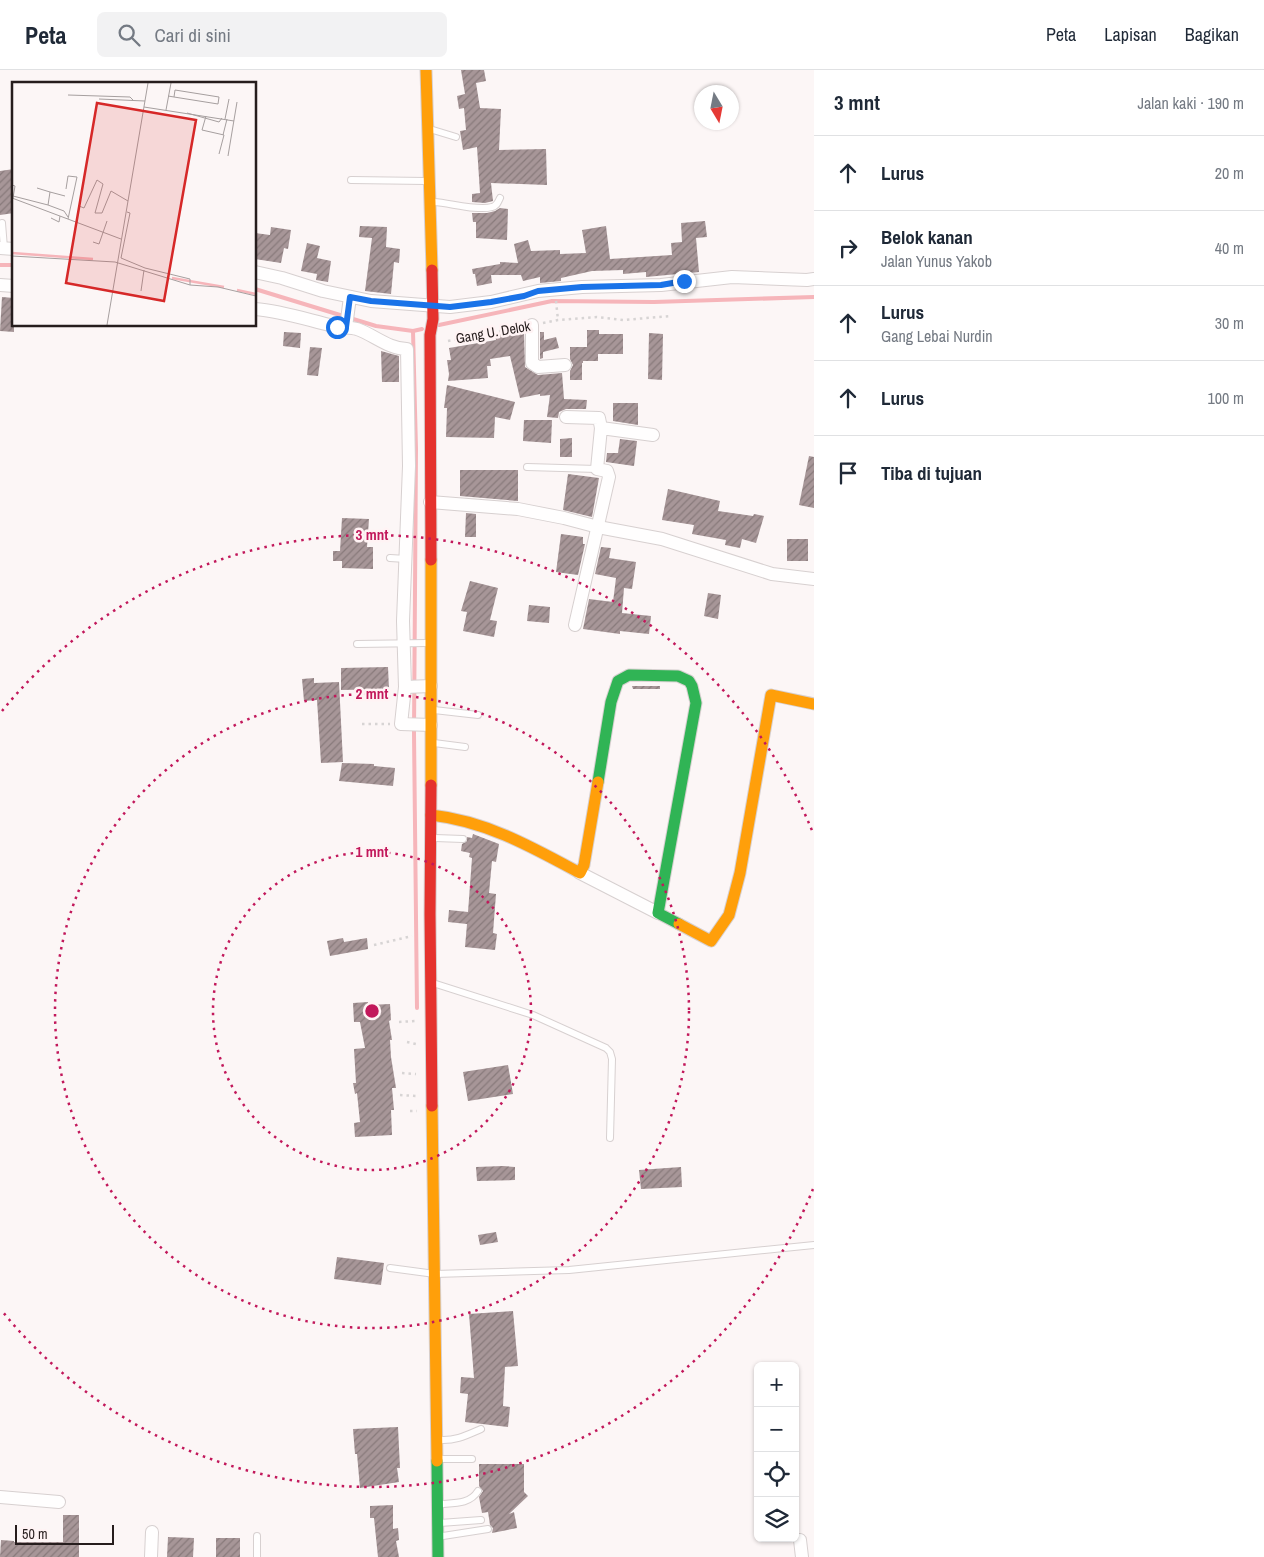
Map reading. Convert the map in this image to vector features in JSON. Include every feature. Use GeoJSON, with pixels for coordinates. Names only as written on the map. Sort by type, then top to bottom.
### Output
{"type":"FeatureCollection","features":[{"type":"Feature","properties":{"kind":"main road"},"geometry":{"type":"LineString","coordinates":[[426,70],[433,312],[418,469],[430,502],[417,560],[427,643],[417,687],[431,709],[430,931],[438,1557]]}},
{"type":"Feature","properties":{"kind":"main road"},"geometry":{"type":"LineString","coordinates":[[430,814],[451,816],[469,821],[527,844],[580,873],[584,865],[611,702],[618,680],[629,675],[678,676],[689,681],[696,703],[658,913],[712,941],[729,915],[740,873],[771,695],[814,704]]}},
{"type":"Feature","properties":{"kind":"street"},"geometry":{"type":"LineString","coordinates":[[256,272],[349,301],[371,301],[433,312],[450,307],[524,296],[538,291],[582,287],[661,285],[732,277],[814,279]]}},
{"type":"Feature","properties":{"kind":"street"},"geometry":{"type":"LineString","coordinates":[[346,323],[349,301]]}},
{"type":"Feature","properties":{"kind":"street"},"geometry":{"type":"LineString","coordinates":[[256,308],[280,312],[337,327],[346,323]]}},
{"type":"Feature","properties":{"kind":"street"},"geometry":{"type":"LineString","coordinates":[[346,323],[398,349],[412,351],[430,350]]}},
{"type":"Feature","properties":{"kind":"street"},"geometry":{"type":"LineString","coordinates":[[532,325],[532,363],[538,367],[565,365]]}},
{"type":"Feature","properties":{"kind":"street"},"geometry":{"type":"LineString","coordinates":[[412,351],[418,469],[417,560],[407,644],[417,687],[409,725],[431,725]]}},
{"type":"Feature","properties":{"kind":"street"},"geometry":{"type":"LineString","coordinates":[[566,417],[599,418],[601,428],[597,469],[605,469],[608,471],[609,476],[575,626]]}},
{"type":"Feature","properties":{"kind":"street"},"geometry":{"type":"LineString","coordinates":[[601,428],[653,435]]}},
{"type":"Feature","properties":{"kind":"street"},"geometry":{"type":"LineString","coordinates":[[430,502],[518,509],[564,518],[598,527],[662,539],[772,574],[814,579]]}},
{"type":"Feature","properties":{"kind":"street"},"geometry":{"type":"LineString","coordinates":[[580,873],[658,913]]}},
{"type":"Feature","properties":{"kind":"street"},"geometry":{"type":"LineString","coordinates":[[0,1497],[59,1502]]}},
{"type":"Feature","properties":{"kind":"street"},"geometry":{"type":"LineString","coordinates":[[151,1557],[152,1532]]}},
{"type":"Feature","properties":{"kind":"street"},"geometry":{"type":"LineString","coordinates":[[800,1540],[802,1557]]}},
{"type":"Feature","properties":{"kind":"lane"},"geometry":{"type":"LineString","coordinates":[[429,129],[456,137]]}},
{"type":"Feature","properties":{"kind":"lane"},"geometry":{"type":"LineString","coordinates":[[351,180],[430,181]]}},
{"type":"Feature","properties":{"kind":"lane"},"geometry":{"type":"LineString","coordinates":[[431,202],[458,206],[492,207],[497,205],[500,198]]}},
{"type":"Feature","properties":{"kind":"lane"},"geometry":{"type":"LineString","coordinates":[[2,223],[6,248]]}},
{"type":"Feature","properties":{"kind":"lane"},"geometry":{"type":"LineString","coordinates":[[527,467],[597,469]]}},
{"type":"Feature","properties":{"kind":"lane"},"geometry":{"type":"LineString","coordinates":[[390,558],[417,560]]}},
{"type":"Feature","properties":{"kind":"lane"},"geometry":{"type":"LineString","coordinates":[[357,644],[427,643]]}},
{"type":"Feature","properties":{"kind":"lane"},"geometry":{"type":"LineString","coordinates":[[431,709],[478,715]]}},
{"type":"Feature","properties":{"kind":"lane"},"geometry":{"type":"LineString","coordinates":[[431,742],[465,747]]}},
{"type":"Feature","properties":{"kind":"lane"},"geometry":{"type":"LineString","coordinates":[[430,838],[463,839]]}},
{"type":"Feature","properties":{"kind":"lane"},"geometry":{"type":"LineString","coordinates":[[432,983],[533,1015],[606,1048],[612,1059],[610,1138]]}},
{"type":"Feature","properties":{"kind":"lane"},"geometry":{"type":"LineString","coordinates":[[390,1268],[435,1274],[569,1270],[814,1245]]}},
{"type":"Feature","properties":{"kind":"lane"},"geometry":{"type":"LineString","coordinates":[[437,1440],[449,1441],[481,1429]]}},
{"type":"Feature","properties":{"kind":"lane"},"geometry":{"type":"LineString","coordinates":[[437,1459],[472,1459]]}},
{"type":"Feature","properties":{"kind":"lane"},"geometry":{"type":"LineString","coordinates":[[438,1505],[468,1501],[474,1498],[478,1491]]}},
{"type":"Feature","properties":{"kind":"lane"},"geometry":{"type":"LineString","coordinates":[[438,1523],[481,1520]]}},
{"type":"Feature","properties":{"kind":"lane"},"geometry":{"type":"LineString","coordinates":[[438,1536],[488,1529]]}},
{"type":"Feature","properties":{"kind":"lane"},"geometry":{"type":"LineString","coordinates":[[257,1536],[257,1557]]}},
{"type":"Feature","properties":{"kind":"path"},"geometry":{"type":"LineString","coordinates":[[555,290],[558,320]]}},
{"type":"Feature","properties":{"kind":"path","name":"Gang U. Delok"},"geometry":{"type":"LineString","coordinates":[[430,350],[451,340],[558,320],[597,317],[623,320],[671,316]]}},
{"type":"Feature","properties":{"kind":"path"},"geometry":{"type":"LineString","coordinates":[[362,724],[409,725]]}},
{"type":"Feature","properties":{"kind":"path"},"geometry":{"type":"LineString","coordinates":[[374,945],[430,931]]}},
{"type":"Feature","properties":{"kind":"building"},"geometry":{"type":"Polygon","coordinates":[[[461,70],[484,70],[486,81],[476,83],[480,108],[501,109],[499,150],[546,149],[547,185],[491,183],[493,201],[485,203],[472,202],[472,194],[480,193],[477,147],[463,150],[460,131],[466,130],[464,108],[459,109],[457,96],[465,94],[461,70]]]}},
{"type":"Feature","properties":{"kind":"building"},"geometry":{"type":"Polygon","coordinates":[[[12,169],[12,213],[0,215],[0,171],[12,169]]]}},
{"type":"Feature","properties":{"kind":"building"},"geometry":{"type":"Polygon","coordinates":[[[500,208],[508,209],[507,240],[476,238],[476,222],[473,222],[472,213],[487,213],[500,208]]]}},
{"type":"Feature","properties":{"kind":"building"},"geometry":{"type":"Polygon","coordinates":[[[705,221],[707,237],[696,238],[699,272],[646,277],[646,272],[623,274],[623,270],[592,271],[561,278],[561,281],[540,283],[540,277],[523,281],[521,275],[491,275],[492,283],[477,286],[475,274],[473,274],[472,269],[500,264],[500,262],[518,263],[514,244],[528,240],[531,251],[560,250],[560,254],[586,253],[582,230],[606,226],[610,259],[672,255],[671,243],[682,242],[681,223],[705,221]]]}},
{"type":"Feature","properties":{"kind":"building"},"geometry":{"type":"Polygon","coordinates":[[[360,226],[387,227],[386,247],[400,249],[399,263],[394,262],[391,294],[365,291],[372,238],[359,237],[360,226]]]}},
{"type":"Feature","properties":{"kind":"building"},"geometry":{"type":"Polygon","coordinates":[[[271,227],[291,230],[288,249],[284,248],[281,263],[256,259],[256,233],[270,235],[271,227]]]}},
{"type":"Feature","properties":{"kind":"building"},"geometry":{"type":"Polygon","coordinates":[[[307,243],[320,246],[317,258],[331,261],[328,282],[316,280],[317,274],[301,271],[307,243]]]}},
{"type":"Feature","properties":{"kind":"building"},"geometry":{"type":"Polygon","coordinates":[[[2,297],[12,298],[12,326],[14,326],[14,332],[0,331],[2,297]]]}},
{"type":"Feature","properties":{"kind":"building"},"geometry":{"type":"Polygon","coordinates":[[[587,330],[599,330],[599,334],[623,334],[623,354],[598,354],[598,361],[583,361],[582,380],[570,380],[570,371],[573,365],[570,359],[570,347],[587,347],[587,330]]]}},
{"type":"Feature","properties":{"kind":"building"},"geometry":{"type":"Polygon","coordinates":[[[516,331],[524,331],[525,367],[538,375],[562,373],[564,399],[587,400],[586,409],[566,409],[559,412],[558,418],[547,417],[550,395],[540,396],[540,394],[520,398],[510,356],[490,359],[491,366],[487,366],[488,378],[448,381],[447,360],[451,360],[449,348],[496,340],[495,335],[515,333],[516,331]]]}},
{"type":"Feature","properties":{"kind":"building"},"geometry":{"type":"Polygon","coordinates":[[[284,332],[301,333],[300,348],[283,346],[284,332]]]}},
{"type":"Feature","properties":{"kind":"building"},"geometry":{"type":"Polygon","coordinates":[[[540,332],[544,332],[544,340],[556,337],[559,348],[543,352],[543,358],[540,359],[540,332]]]}},
{"type":"Feature","properties":{"kind":"building"},"geometry":{"type":"Polygon","coordinates":[[[649,333],[663,334],[662,380],[648,379],[649,333]]]}},
{"type":"Feature","properties":{"kind":"building"},"geometry":{"type":"Polygon","coordinates":[[[310,347],[322,348],[318,376],[307,375],[310,347]]]}},
{"type":"Feature","properties":{"kind":"building"},"geometry":{"type":"Polygon","coordinates":[[[381,351],[399,356],[399,382],[382,382],[381,351]]]}},
{"type":"Feature","properties":{"kind":"building"},"geometry":{"type":"Polygon","coordinates":[[[447,385],[515,402],[510,420],[495,417],[494,438],[446,437],[447,408],[444,408],[447,385]]]}},
{"type":"Feature","properties":{"kind":"building"},"geometry":{"type":"Polygon","coordinates":[[[613,403],[638,403],[638,425],[613,421],[613,403]]]}},
{"type":"Feature","properties":{"kind":"building"},"geometry":{"type":"Polygon","coordinates":[[[524,420],[552,420],[551,443],[523,441],[524,420]]]}},
{"type":"Feature","properties":{"kind":"building"},"geometry":{"type":"Polygon","coordinates":[[[572,438],[572,457],[560,457],[560,439],[572,438]]]}},
{"type":"Feature","properties":{"kind":"building"},"geometry":{"type":"Polygon","coordinates":[[[620,439],[637,441],[634,466],[606,462],[607,453],[618,453],[620,439]]]}},
{"type":"Feature","properties":{"kind":"building"},"geometry":{"type":"Polygon","coordinates":[[[809,456],[814,457],[814,508],[799,505],[809,456]]]}},
{"type":"Feature","properties":{"kind":"building"},"geometry":{"type":"Polygon","coordinates":[[[460,470],[518,470],[518,501],[460,496],[460,470]]]}},
{"type":"Feature","properties":{"kind":"building"},"geometry":{"type":"Polygon","coordinates":[[[568,474],[599,478],[592,517],[563,510],[568,474]]]}},
{"type":"Feature","properties":{"kind":"building"},"geometry":{"type":"Polygon","coordinates":[[[668,489],[720,501],[718,511],[764,516],[756,543],[742,539],[740,548],[725,545],[726,540],[692,534],[694,525],[662,520],[668,489]]]}},
{"type":"Feature","properties":{"kind":"building"},"geometry":{"type":"Polygon","coordinates":[[[466,513],[476,514],[476,537],[465,537],[466,513]]]}},
{"type":"Feature","properties":{"kind":"building"},"geometry":{"type":"Polygon","coordinates":[[[342,518],[369,519],[367,547],[373,547],[373,569],[342,568],[342,561],[333,561],[333,551],[340,551],[342,518]]]}},
{"type":"Feature","properties":{"kind":"building"},"geometry":{"type":"Polygon","coordinates":[[[561,534],[583,537],[583,544],[585,544],[578,575],[556,572],[561,534]]]}},
{"type":"Feature","properties":{"kind":"building"},"geometry":{"type":"Polygon","coordinates":[[[787,539],[808,539],[808,561],[787,561],[787,539]]]}},
{"type":"Feature","properties":{"kind":"building"},"geometry":{"type":"Polygon","coordinates":[[[601,547],[611,548],[609,558],[636,562],[632,589],[624,588],[622,613],[651,616],[649,634],[620,631],[620,634],[583,629],[589,599],[613,602],[616,578],[595,574],[601,547]]]}},
{"type":"Feature","properties":{"kind":"building"},"geometry":{"type":"Polygon","coordinates":[[[470,581],[498,588],[490,620],[497,621],[494,637],[463,631],[467,612],[461,611],[470,581]]]}},
{"type":"Feature","properties":{"kind":"building"},"geometry":{"type":"Polygon","coordinates":[[[708,593],[721,595],[718,619],[704,616],[708,593]]]}},
{"type":"Feature","properties":{"kind":"building"},"geometry":{"type":"Polygon","coordinates":[[[529,605],[550,607],[549,623],[527,621],[529,605]]]}},
{"type":"Feature","properties":{"kind":"building"},"geometry":{"type":"Polygon","coordinates":[[[388,667],[389,689],[341,690],[341,668],[388,667]]]}},
{"type":"Feature","properties":{"kind":"building"},"geometry":{"type":"Polygon","coordinates":[[[314,678],[314,683],[339,682],[343,762],[321,763],[317,700],[304,701],[302,679],[314,678]]]}},
{"type":"Feature","properties":{"kind":"building"},"geometry":{"type":"Polygon","coordinates":[[[632,686],[660,686],[660,689],[633,689],[632,686]]]}},
{"type":"Feature","properties":{"kind":"building"},"geometry":{"type":"Polygon","coordinates":[[[342,763],[374,764],[374,766],[395,768],[393,786],[339,781],[342,763]]]}},
{"type":"Feature","properties":{"kind":"building"},"geometry":{"type":"Polygon","coordinates":[[[473,834],[499,844],[496,862],[492,861],[489,893],[496,894],[493,933],[497,934],[495,950],[465,947],[467,924],[448,922],[449,910],[468,912],[472,858],[469,857],[470,853],[461,851],[462,844],[467,841],[467,837],[472,838],[473,834]]]}},
{"type":"Feature","properties":{"kind":"building"},"geometry":{"type":"Polygon","coordinates":[[[343,938],[344,942],[367,938],[368,949],[330,956],[327,941],[343,938]]]}},
{"type":"Feature","properties":{"kind":"building"},"geometry":{"type":"Polygon","coordinates":[[[368,1002],[368,1005],[390,1004],[391,1057],[396,1088],[392,1088],[394,1110],[391,1110],[392,1135],[355,1137],[354,1123],[360,1122],[357,1093],[355,1094],[353,1083],[356,1083],[354,1049],[365,1048],[360,1022],[354,1022],[353,1003],[368,1002]]]}},
{"type":"Feature","properties":{"kind":"building"},"geometry":{"type":"Polygon","coordinates":[[[508,1065],[513,1094],[468,1101],[463,1072],[508,1065]]]}},
{"type":"Feature","properties":{"kind":"building"},"geometry":{"type":"Polygon","coordinates":[[[476,1167],[515,1167],[515,1180],[477,1181],[476,1167]]]}},
{"type":"Feature","properties":{"kind":"building"},"geometry":{"type":"Polygon","coordinates":[[[681,1167],[682,1187],[641,1189],[639,1170],[681,1167]]]}},
{"type":"Feature","properties":{"kind":"building"},"geometry":{"type":"Polygon","coordinates":[[[496,1232],[498,1242],[480,1245],[478,1235],[496,1232]]]}},
{"type":"Feature","properties":{"kind":"building"},"geometry":{"type":"Polygon","coordinates":[[[337,1257],[384,1263],[381,1285],[334,1279],[337,1257]]]}},
{"type":"Feature","properties":{"kind":"building"},"geometry":{"type":"Polygon","coordinates":[[[513,1311],[518,1366],[505,1367],[503,1406],[510,1407],[508,1427],[465,1422],[468,1394],[460,1393],[461,1377],[474,1378],[469,1314],[513,1311]]]}},
{"type":"Feature","properties":{"kind":"building"},"geometry":{"type":"Polygon","coordinates":[[[398,1427],[400,1468],[397,1468],[399,1482],[360,1488],[353,1429],[398,1427]]]}},
{"type":"Feature","properties":{"kind":"building"},"geometry":{"type":"Polygon","coordinates":[[[479,1464],[524,1464],[524,1492],[528,1496],[509,1514],[514,1512],[517,1528],[492,1533],[493,1528],[490,1525],[488,1512],[482,1513],[479,1497],[483,1491],[479,1486],[479,1464]]]}},
{"type":"Feature","properties":{"kind":"building"},"geometry":{"type":"Polygon","coordinates":[[[393,1505],[393,1529],[398,1528],[399,1540],[396,1541],[399,1557],[378,1557],[374,1518],[370,1518],[370,1506],[393,1505]]]}},
{"type":"Feature","properties":{"kind":"building"},"geometry":{"type":"Polygon","coordinates":[[[63,1515],[79,1515],[79,1557],[0,1557],[1,1540],[14,1542],[63,1542],[63,1515]]]}},
{"type":"Feature","properties":{"kind":"building"},"geometry":{"type":"Polygon","coordinates":[[[168,1537],[194,1538],[193,1557],[167,1557],[168,1537]]]}},
{"type":"Feature","properties":{"kind":"building"},"geometry":{"type":"Polygon","coordinates":[[[216,1538],[240,1538],[240,1557],[216,1557],[216,1538]]]}},
{"type":"Feature","properties":{"kind":"waterway"},"geometry":{"type":"LineString","coordinates":[[0,265],[12,265]]}},
{"type":"Feature","properties":{"kind":"waterway"},"geometry":{"type":"LineString","coordinates":[[256,289],[376,326],[413,331],[422,329]]}},
{"type":"Feature","properties":{"kind":"waterway"},"geometry":{"type":"LineString","coordinates":[[439,325],[552,301],[654,302],[814,297]]}},
{"type":"Feature","properties":{"kind":"waterway"},"geometry":{"type":"LineString","coordinates":[[413,331],[416,449],[414,733],[417,1008]]}},
{"type":"Feature","properties":{"kind":"traffic: fast"},"geometry":{"type":"LineString","coordinates":[[598,782],[611,702],[618,681],[629,675],[678,676],[689,681],[696,703],[658,913],[679,924]]}},
{"type":"Feature","properties":{"kind":"traffic: fast"},"geometry":{"type":"LineString","coordinates":[[437,1461],[438,1557]]}},
{"type":"Feature","properties":{"kind":"traffic: slow"},"geometry":{"type":"LineString","coordinates":[[426,70],[432,270]]}},
{"type":"Feature","properties":{"kind":"traffic: slow"},"geometry":{"type":"LineString","coordinates":[[431,560],[431,785]]}},
{"type":"Feature","properties":{"kind":"traffic: slow"},"geometry":{"type":"LineString","coordinates":[[679,924],[711,941],[729,915],[740,873],[771,695],[814,704]]}},
{"type":"Feature","properties":{"kind":"traffic: slow"},"geometry":{"type":"LineString","coordinates":[[431,815],[471,823],[508,836],[580,873],[584,865],[598,782]]}},
{"type":"Feature","properties":{"kind":"traffic: slow"},"geometry":{"type":"LineString","coordinates":[[432,1106],[437,1461]]}},
{"type":"Feature","properties":{"kind":"traffic: jam"},"geometry":{"type":"LineString","coordinates":[[431,560],[430,335],[433,319],[432,270]]}},
{"type":"Feature","properties":{"kind":"traffic: jam"},"geometry":{"type":"LineString","coordinates":[[431,785],[432,1106]]}},
{"type":"Feature","properties":{"kind":"route"},"geometry":{"type":"LineString","coordinates":[[337,327],[346,327],[350,297],[371,301],[450,307],[469,306],[524,296],[538,291],[582,287],[661,285],[684,281]]}}]}
